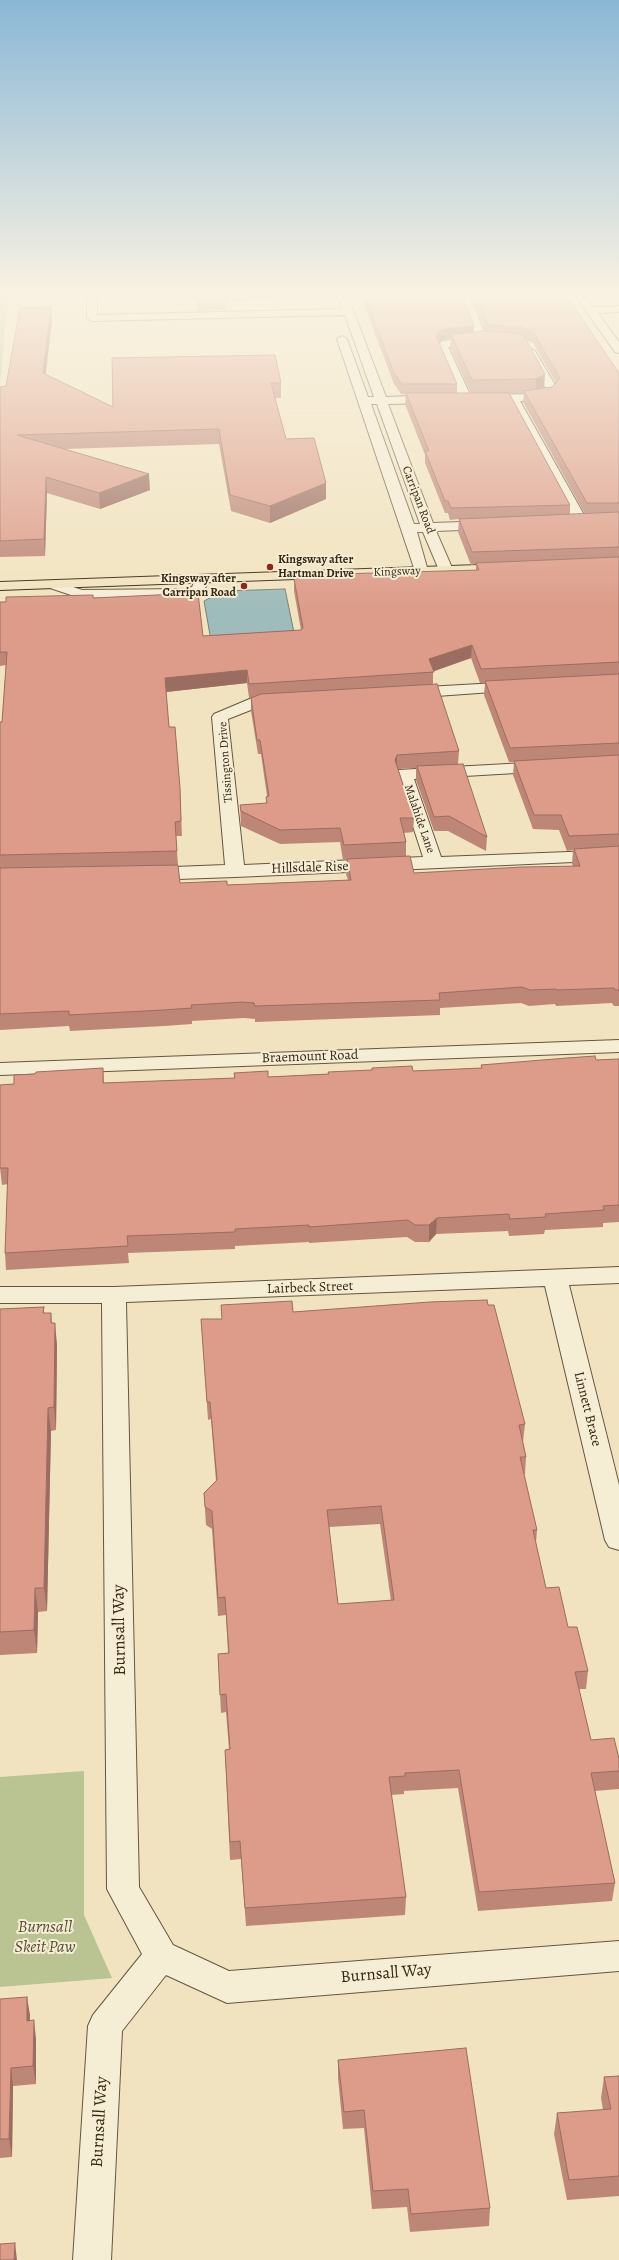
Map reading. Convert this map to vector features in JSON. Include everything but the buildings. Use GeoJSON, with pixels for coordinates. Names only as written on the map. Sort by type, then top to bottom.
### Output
{"type":"FeatureCollection","features":[{"type":"Feature","properties":{"kind":"main road","name":"Kingsway"},"geometry":{"type":"LineString","coordinates":[[202,579],[517,568]]}},
{"type":"Feature","properties":{"kind":"main road"},"geometry":{"type":"LineString","coordinates":[[0,586],[55,585]]}},
{"type":"Feature","properties":{"kind":"main road"},"geometry":{"type":"LineString","coordinates":[[0,590],[55,585]]}},
{"type":"Feature","properties":{"kind":"street"},"geometry":{"type":"LineString","coordinates":[[364,401],[416,399]]}},
{"type":"Feature","properties":{"kind":"street"},"geometry":{"type":"LineString","coordinates":[[513,399],[580,522]]}},
{"type":"Feature","properties":{"kind":"street","name":"Carripan Road"},"geometry":{"type":"LineString","coordinates":[[381,400],[428,528],[446,570]]}},
{"type":"Feature","properties":{"kind":"street","name":"Carripan Road"},"geometry":{"type":"LineString","coordinates":[[364,401],[409,528],[421,571]]}},
{"type":"Feature","properties":{"kind":"street"},"geometry":{"type":"LineString","coordinates":[[392,481],[411,480]]}},
{"type":"Feature","properties":{"kind":"street"},"geometry":{"type":"LineString","coordinates":[[565,522],[596,521]]}},
{"type":"Feature","properties":{"kind":"street"},"geometry":{"type":"LineString","coordinates":[[409,528],[504,525]]}},
{"type":"Feature","properties":{"kind":"street"},"geometry":{"type":"LineString","coordinates":[[55,585],[80,594],[186,593],[198,590],[202,579]]}},
{"type":"Feature","properties":{"kind":"street"},"geometry":{"type":"LineString","coordinates":[[392,694],[533,686]]}},
{"type":"Feature","properties":{"kind":"street","name":"Tissington Drive"},"geometry":{"type":"LineString","coordinates":[[235,871],[220,717],[258,701],[297,699]]}},
{"type":"Feature","properties":{"kind":"street","name":"Malahide Lane"},"geometry":{"type":"LineString","coordinates":[[434,863],[404,774],[563,766]]}},
{"type":"Feature","properties":{"kind":"street","name":"Hillsdale Rise"},"geometry":{"type":"LineString","coordinates":[[133,874],[619,855]]}},
{"type":"Feature","properties":{"kind":"street","name":"Braemount Road"},"geometry":{"type":"LineString","coordinates":[[0,1069],[619,1046]]}},
{"type":"Feature","properties":{"kind":"street","name":"Lairbeck Street"},"geometry":{"type":"LineString","coordinates":[[0,1295],[114,1296],[619,1275]]}},
{"type":"Feature","properties":{"kind":"street","name":"Linnett Brace"},"geometry":{"type":"LineString","coordinates":[[555,1278],[619,1540]]}},
{"type":"Feature","properties":{"kind":"street","name":"Burnsall Way"},"geometry":{"type":"LineString","coordinates":[[114,1296],[124,1889],[161,1956],[227,1987],[619,1956]]}},
{"type":"Feature","properties":{"kind":"street","name":"Burnsall Way"},"geometry":{"type":"LineString","coordinates":[[92,2260],[105,2026],[161,1956]]}},
{"type":"Feature","properties":{"kind":"green space","name":"Burnsall Skeit Paw"},"geometry":{"type":"Polygon","coordinates":[[[84,1771],[84,1915],[112,1978],[0,1987],[0,1777],[84,1771]]]}},
{"type":"Feature","properties":{"kind":"water"},"geometry":{"type":"Polygon","coordinates":[[[285,589],[296,642],[212,646],[204,601],[224,591],[285,589]]]}},
{"type":"Feature","properties":{"kind":"place","name":"Kingsway after Hartman Drive"},"geometry":{"type":"Point","coordinates":[270,567]}},
{"type":"Feature","properties":{"kind":"place","name":"Kingsway after Carripan Road"},"geometry":{"type":"Point","coordinates":[244,586]}}]}
